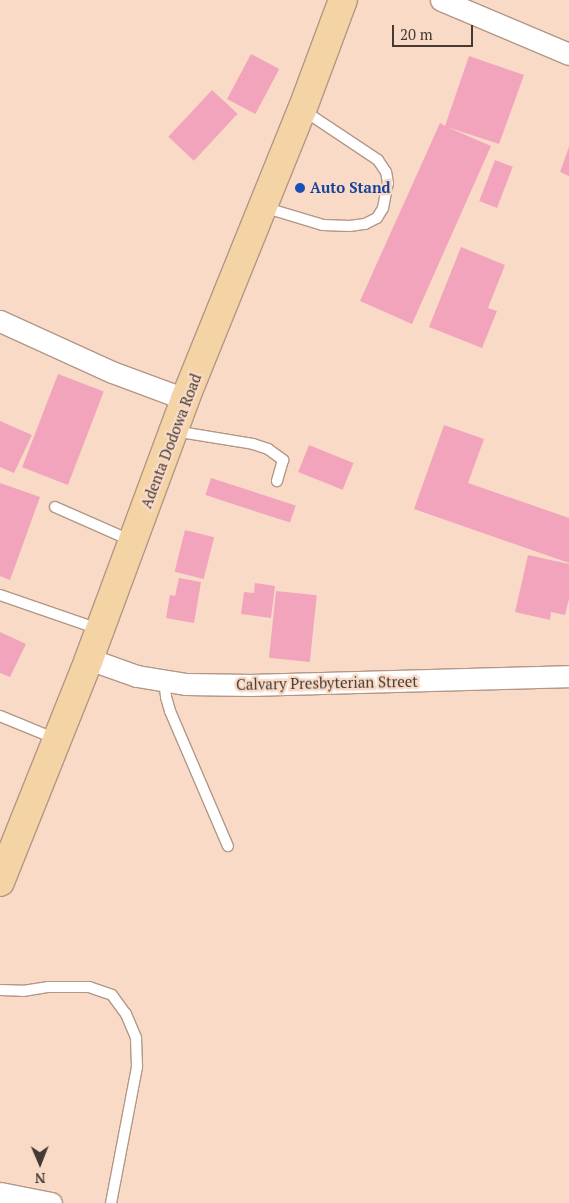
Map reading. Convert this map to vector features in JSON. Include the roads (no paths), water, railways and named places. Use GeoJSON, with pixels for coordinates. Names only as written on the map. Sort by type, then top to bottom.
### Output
{"type":"FeatureCollection","features":[{"type":"Feature","properties":{"kind":"main road","name":"Adenta Dodowa Road"},"geometry":{"type":"LineString","coordinates":[[1,877],[89,659],[186,399],[302,110],[343,0]]}},
{"type":"Feature","properties":{"kind":"street"},"geometry":{"type":"LineString","coordinates":[[441,0],[569,54]]}},
{"type":"Feature","properties":{"kind":"street"},"geometry":{"type":"LineString","coordinates":[[0,321],[112,372],[186,399]]}},
{"type":"Feature","properties":{"kind":"street","name":"Calvary Presbyterian Street"},"geometry":{"type":"LineString","coordinates":[[89,659],[137,676],[186,684],[251,685],[569,676]]}},
{"type":"Feature","properties":{"kind":"street"},"geometry":{"type":"LineString","coordinates":[[0,1193],[50,1203]]}},
{"type":"Feature","properties":{"kind":"lane"},"geometry":{"type":"LineString","coordinates":[[263,207],[323,225],[350,226],[365,224],[377,218],[384,208],[388,183],[386,172],[378,160],[302,110]]}},
{"type":"Feature","properties":{"kind":"lane"},"geometry":{"type":"LineString","coordinates":[[174,431],[253,444],[268,449],[283,460],[277,481]]}},
{"type":"Feature","properties":{"kind":"lane"},"geometry":{"type":"LineString","coordinates":[[55,507],[133,541]]}},
{"type":"Feature","properties":{"kind":"lane"},"geometry":{"type":"LineString","coordinates":[[0,595],[100,629]]}},
{"type":"Feature","properties":{"kind":"lane"},"geometry":{"type":"LineString","coordinates":[[164,680],[170,711],[228,846]]}},
{"type":"Feature","properties":{"kind":"lane"},"geometry":{"type":"LineString","coordinates":[[0,716],[57,739]]}},
{"type":"Feature","properties":{"kind":"lane"},"geometry":{"type":"LineString","coordinates":[[0,990],[23,991],[49,987],[89,987],[112,995],[126,1014],[136,1038],[137,1067],[111,1203]]}},
{"type":"Feature","properties":{"kind":"place","name":"Auto Stand"},"geometry":{"type":"Point","coordinates":[300,188]}}]}
